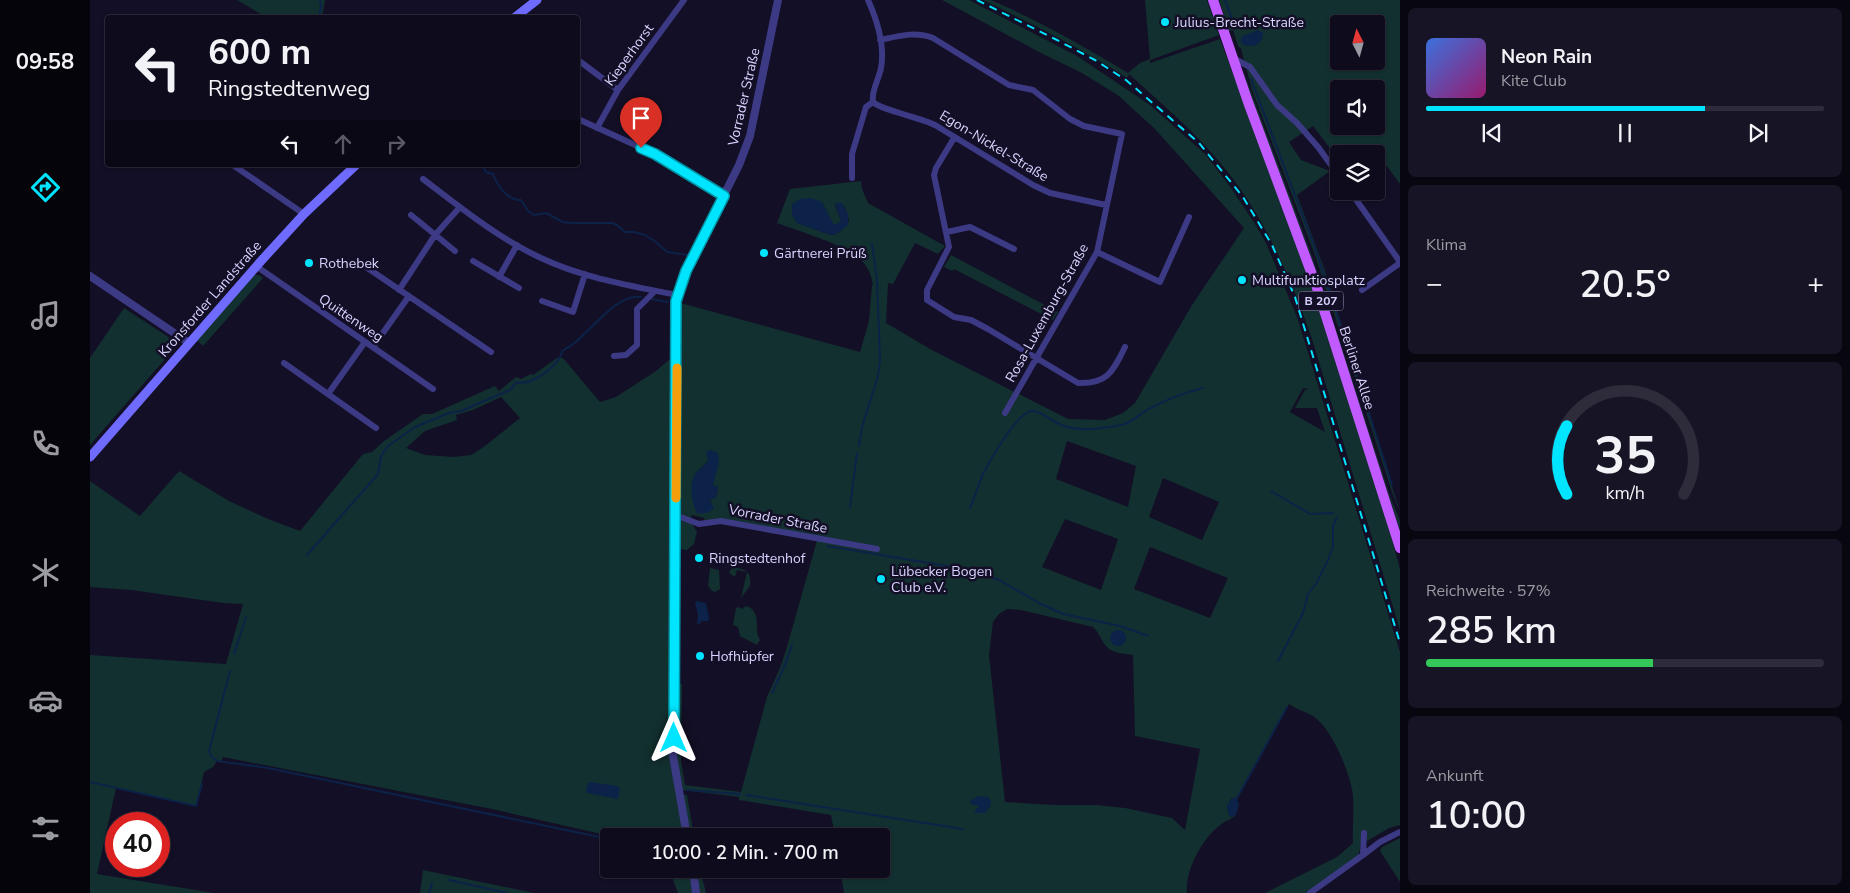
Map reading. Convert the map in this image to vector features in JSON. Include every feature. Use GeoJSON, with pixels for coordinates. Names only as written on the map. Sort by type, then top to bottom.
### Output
{"type":"FeatureCollection","features":[{"type":"Feature","properties":{"kind":"main road"},"geometry":{"type":"LineString","coordinates":[[518,15],[537,0]]}},
{"type":"Feature","properties":{"kind":"main road","name":"B 207"},"geometry":{"type":"LineString","coordinates":[[1213,0],[1233,58]]}},
{"type":"Feature","properties":{"kind":"main road","name":"Berliner Allee"},"geometry":{"type":"LineString","coordinates":[[1233,58],[1317,288],[1400,548]]}},
{"type":"Feature","properties":{"kind":"main road","name":"Kronsforder Landstraße"},"geometry":{"type":"LineString","coordinates":[[90,456],[256,266],[304,214],[354,167]]}},
{"type":"Feature","properties":{"kind":"street","name":"Kieperhorst"},"geometry":{"type":"LineString","coordinates":[[597,128],[618,90],[684,0]]}},
{"type":"Feature","properties":{"kind":"street"},"geometry":{"type":"LineString","coordinates":[[852,178],[852,154],[866,107],[873,102],[872,96],[881,67],[880,40],[868,0]]}},
{"type":"Feature","properties":{"kind":"street","name":"Vorrader Straße"},"geometry":{"type":"LineString","coordinates":[[686,828],[674,756],[677,295],[686,271],[740,166],[750,136],[776,1]]}},
{"type":"Feature","properties":{"kind":"street","name":"Rosa-Luxemburg-Straße"},"geometry":{"type":"LineString","coordinates":[[880,40],[910,34],[922,34],[933,38],[1009,85],[1033,90],[1070,119],[1084,126],[1122,134],[1097,252],[1005,413]]}},
{"type":"Feature","properties":{"kind":"street"},"geometry":{"type":"LineString","coordinates":[[1233,58],[1250,67],[1277,105],[1297,123],[1330,164]]}},
{"type":"Feature","properties":{"kind":"street"},"geometry":{"type":"LineString","coordinates":[[580,62],[618,90]]}},
{"type":"Feature","properties":{"kind":"street","name":"Egon-Nickel-Straße"},"geometry":{"type":"LineString","coordinates":[[873,102],[879,106],[928,121],[1033,185],[1050,193],[1106,206]]}},
{"type":"Feature","properties":{"kind":"street"},"geometry":{"type":"LineString","coordinates":[[580,120],[655,154],[724,196]]}},
{"type":"Feature","properties":{"kind":"street"},"geometry":{"type":"LineString","coordinates":[[954,138],[934,174],[949,247],[927,290],[927,300],[954,317],[975,322],[1078,383],[1105,378],[1112,372],[1124,347]]}},
{"type":"Feature","properties":{"kind":"street"},"geometry":{"type":"LineString","coordinates":[[236,167],[304,214]]}},
{"type":"Feature","properties":{"kind":"street"},"geometry":{"type":"LineString","coordinates":[[423,179],[460,207],[517,245],[542,258],[585,274],[677,295]]}},
{"type":"Feature","properties":{"kind":"street"},"geometry":{"type":"LineString","coordinates":[[1356,200],[1400,262],[1362,290]]}},
{"type":"Feature","properties":{"kind":"street"},"geometry":{"type":"LineString","coordinates":[[400,290],[435,235],[460,207]]}},
{"type":"Feature","properties":{"kind":"street"},"geometry":{"type":"LineString","coordinates":[[411,215],[455,251]]}},
{"type":"Feature","properties":{"kind":"street"},"geometry":{"type":"LineString","coordinates":[[1097,252],[1160,282],[1189,217]]}},
{"type":"Feature","properties":{"kind":"street"},"geometry":{"type":"LineString","coordinates":[[947,232],[970,227],[1014,249]]}},
{"type":"Feature","properties":{"kind":"street"},"geometry":{"type":"LineString","coordinates":[[499,277],[517,245]]}},
{"type":"Feature","properties":{"kind":"street"},"geometry":{"type":"LineString","coordinates":[[473,261],[519,288]]}},
{"type":"Feature","properties":{"kind":"street","name":"Quittenweg"},"geometry":{"type":"LineString","coordinates":[[256,266],[433,389]]}},
{"type":"Feature","properties":{"kind":"street"},"geometry":{"type":"LineString","coordinates":[[366,267],[491,352]]}},
{"type":"Feature","properties":{"kind":"street"},"geometry":{"type":"LineString","coordinates":[[542,301],[573,312],[585,274]]}},
{"type":"Feature","properties":{"kind":"street"},"geometry":{"type":"LineString","coordinates":[[90,276],[189,343]]}},
{"type":"Feature","properties":{"kind":"street"},"geometry":{"type":"LineString","coordinates":[[614,356],[626,355],[637,345],[637,310],[655,291]]}},
{"type":"Feature","properties":{"kind":"street"},"geometry":{"type":"LineString","coordinates":[[373,347],[409,296]]}},
{"type":"Feature","properties":{"kind":"street"},"geometry":{"type":"LineString","coordinates":[[328,394],[365,342]]}},
{"type":"Feature","properties":{"kind":"street"},"geometry":{"type":"LineString","coordinates":[[284,363],[376,428]]}},
{"type":"Feature","properties":{"kind":"street","name":"Vorrader Straße"},"geometry":{"type":"LineString","coordinates":[[675,515],[699,524],[721,521],[877,549]]}},
{"type":"Feature","properties":{"kind":"street"},"geometry":{"type":"LineString","coordinates":[[1310,893],[1380,842],[1400,832]]}},
{"type":"Feature","properties":{"kind":"street"},"geometry":{"type":"LineString","coordinates":[[1363,855],[1364,833]]}},
{"type":"Feature","properties":{"kind":"street"},"geometry":{"type":"LineString","coordinates":[[694,878],[696,893]]}},
{"type":"Feature","properties":{"kind":"green space"},"geometry":{"type":"Polygon","coordinates":[[[237,0],[325,0],[322,15],[263,15],[237,0]]]}},
{"type":"Feature","properties":{"kind":"green space"},"geometry":{"type":"Polygon","coordinates":[[[942,0],[969,0],[1077,56],[1150,105],[1206,155],[1231,188],[1266,243],[1297,317],[1400,652],[1400,825],[1389,828],[1367,841],[1366,835],[1363,836],[1357,857],[1306,893],[1265,893],[1337,857],[1353,843],[1352,789],[1338,749],[1320,722],[1313,716],[1289,704],[1238,798],[1232,798],[1227,806],[1231,817],[1236,815],[1223,823],[1209,836],[1197,854],[1189,874],[1187,893],[844,893],[842,878],[890,878],[890,828],[833,828],[831,815],[739,800],[739,797],[682,790],[682,794],[687,795],[693,828],[600,828],[600,834],[492,809],[223,757],[221,762],[217,761],[213,767],[204,772],[196,806],[116,788],[111,812],[105,812],[105,838],[97,874],[105,875],[105,877],[115,877],[214,893],[90,893],[90,655],[226,664],[243,604],[131,590],[90,587],[90,481],[140,516],[179,471],[229,501],[300,531],[363,454],[372,452],[384,441],[423,414],[432,414],[495,386],[499,391],[516,377],[521,379],[531,374],[533,375],[557,358],[563,358],[600,402],[616,397],[656,371],[670,359],[680,358],[677,302],[860,352],[869,321],[873,285],[871,275],[866,266],[862,261],[844,249],[777,223],[790,189],[861,181],[868,203],[945,246],[938,254],[915,243],[893,284],[888,283],[886,323],[932,350],[1068,419],[1105,420],[1123,413],[1135,403],[1192,305],[1244,228],[1155,129],[1119,96],[1082,73],[942,0]],[[822,202],[797,223],[831,235],[839,232],[849,221],[845,207],[835,205],[841,221],[834,226],[822,202]],[[1303,388],[1290,412],[1325,432],[1317,408],[1295,408],[1305,390],[1309,389],[1303,388]],[[501,397],[473,410],[456,415],[457,420],[425,431],[406,448],[425,455],[454,457],[471,455],[520,418],[501,397]],[[1067,441],[1056,479],[1128,507],[1136,466],[1067,441]],[[708,456],[708,461],[695,474],[693,498],[711,503],[710,500],[716,497],[718,487],[713,485],[714,478],[708,456]],[[1163,478],[1149,517],[1202,540],[1219,502],[1163,478]],[[679,515],[677,683],[682,684],[681,761],[685,785],[741,792],[767,697],[787,647],[818,537],[705,521],[704,518],[692,515],[690,519],[679,515]],[[1065,519],[1042,567],[1101,590],[1118,539],[1065,519]],[[1150,547],[1134,589],[1210,618],[1228,578],[1150,547]],[[1007,609],[999,614],[993,622],[989,655],[1005,802],[1097,805],[1125,808],[1172,818],[1185,830],[1200,749],[1135,736],[1133,655],[1110,650],[1093,627],[1021,610],[1007,609]]]}},
{"type":"Feature","properties":{"kind":"green space"},"geometry":{"type":"Polygon","coordinates":[[[983,0],[991,0],[1044,25],[1128,73],[1140,63],[1150,59],[1145,0],[1207,0],[1219,35],[1150,60],[1150,63],[1220,39],[1313,289],[1386,517],[1400,569],[1400,630],[1303,313],[1270,239],[1243,193],[1227,171],[1180,120],[1129,74],[1127,78],[1074,46],[983,0]]]}},
{"type":"Feature","properties":{"kind":"green space"},"geometry":{"type":"Polygon","coordinates":[[[1219,0],[1400,0],[1400,184],[1385,164],[1385,145],[1330,145],[1330,148],[1313,126],[1289,142],[1301,160],[1330,171],[1297,195],[1324,268],[1400,512],[1315,255],[1252,90],[1241,49],[1238,46],[1233,30],[1229,31],[1219,0]]]}},
{"type":"Feature","properties":{"kind":"green space"},"geometry":{"type":"Polygon","coordinates":[[[1242,67],[1312,256],[1390,496],[1400,521],[1400,530],[1311,257],[1252,100],[1242,67]]]}},
{"type":"Feature","properties":{"kind":"green space"},"geometry":{"type":"Polygon","coordinates":[[[951,255],[1058,312],[1053,320],[954,269],[952,271],[944,267],[951,255]]]}},
{"type":"Feature","properties":{"kind":"green space"},"geometry":{"type":"Polygon","coordinates":[[[254,275],[259,275],[263,278],[203,346],[196,339],[254,275]]]}},
{"type":"Feature","properties":{"kind":"green space"},"geometry":{"type":"Polygon","coordinates":[[[124,308],[170,338],[173,350],[90,445],[90,358],[124,308]]]}},
{"type":"Feature","properties":{"kind":"green space"},"geometry":{"type":"Polygon","coordinates":[[[680,520],[692,524],[697,532],[694,544],[687,550],[680,549],[680,520]]]}},
{"type":"Feature","properties":{"kind":"green space"},"geometry":{"type":"Polygon","coordinates":[[[732,567],[747,572],[737,570],[735,577],[729,573],[732,567]]]}},
{"type":"Feature","properties":{"kind":"green space"},"geometry":{"type":"Polygon","coordinates":[[[710,568],[719,570],[720,589],[715,592],[708,586],[710,568]]]}},
{"type":"Feature","properties":{"kind":"green space"},"geometry":{"type":"Polygon","coordinates":[[[747,572],[750,577],[750,586],[741,598],[747,572]]]}},
{"type":"Feature","properties":{"kind":"green space"},"geometry":{"type":"Polygon","coordinates":[[[746,606],[751,608],[756,616],[760,640],[757,645],[740,636],[738,627],[733,625],[736,608],[742,609],[746,606]]]}},
{"type":"Feature","properties":{"kind":"green space"},"geometry":{"type":"Polygon","coordinates":[[[1400,838],[1400,882],[1380,851],[1382,847],[1400,838]]]}},
{"type":"Feature","properties":{"kind":"green space"},"geometry":{"type":"Polygon","coordinates":[[[423,870],[534,893],[420,893],[423,870]]]}},
{"type":"Feature","properties":{"kind":"green space"},"geometry":{"type":"Polygon","coordinates":[[[672,878],[702,878],[706,893],[678,893],[672,878]]]}},
{"type":"Feature","properties":{"kind":"water"},"geometry":{"type":"Polygon","coordinates":[[[1258,30],[1263,33],[1261,41],[1252,46],[1241,43],[1241,37],[1258,30]]]}},
{"type":"Feature","properties":{"kind":"water"},"geometry":{"type":"Polygon","coordinates":[[[811,198],[822,202],[834,225],[841,221],[835,203],[842,203],[848,214],[848,225],[836,234],[831,235],[797,223],[792,215],[792,204],[800,199],[811,198]]]}},
{"type":"Feature","properties":{"kind":"water"},"geometry":{"type":"Polygon","coordinates":[[[711,450],[718,453],[719,463],[713,485],[718,487],[716,497],[710,500],[714,508],[707,513],[697,513],[692,498],[692,481],[696,473],[708,461],[706,451],[711,450]]]}},
{"type":"Feature","properties":{"kind":"water"},"geometry":{"type":"Polygon","coordinates":[[[697,601],[706,603],[709,619],[708,621],[702,621],[699,625],[697,623],[698,615],[695,603],[697,601]]]}},
{"type":"Feature","properties":{"kind":"water"},"geometry":{"type":"Polygon","coordinates":[[[1115,630],[1121,630],[1126,635],[1124,644],[1115,646],[1110,641],[1110,635],[1115,630]]]}},
{"type":"Feature","properties":{"kind":"water"},"geometry":{"type":"Polygon","coordinates":[[[588,783],[617,786],[620,789],[618,799],[587,793],[588,783]]]}},
{"type":"Feature","properties":{"kind":"water"},"geometry":{"type":"Polygon","coordinates":[[[979,796],[988,797],[991,801],[990,807],[985,813],[975,813],[975,810],[980,806],[971,804],[970,801],[979,796]]]}},
{"type":"Feature","properties":{"kind":"water"},"geometry":{"type":"Polygon","coordinates":[[[1232,798],[1237,798],[1239,805],[1236,815],[1231,817],[1227,806],[1232,798]]]}},
{"type":"Feature","properties":{"kind":"waterway","name":"Rothebek"},"geometry":{"type":"LineString","coordinates":[[320,0],[320,15]]}},
{"type":"Feature","properties":{"kind":"waterway"},"geometry":{"type":"LineString","coordinates":[[1225,0],[1234,25]]}},
{"type":"Feature","properties":{"kind":"waterway"},"geometry":{"type":"LineString","coordinates":[[1251,79],[1315,248],[1392,485]]}},
{"type":"Feature","properties":{"kind":"waterway","name":"Rothebek"},"geometry":{"type":"LineString","coordinates":[[483,167],[486,172],[493,174],[497,183],[507,195],[516,200],[521,200],[528,211],[534,215],[546,213],[563,222],[571,223],[612,223],[625,232],[645,235],[667,252],[688,255]]}},
{"type":"Feature","properties":{"kind":"waterway"},"geometry":{"type":"LineString","coordinates":[[859,446],[862,427],[878,376],[880,360],[877,280],[872,244]]}},
{"type":"Feature","properties":{"kind":"waterway"},"geometry":{"type":"LineString","coordinates":[[307,555],[378,474],[381,456],[388,446],[415,427],[449,413],[461,411],[510,390],[516,383],[528,382],[538,377],[549,370],[561,356],[562,351],[577,341],[608,311],[625,300],[641,297]]}},
{"type":"Feature","properties":{"kind":"waterway"},"geometry":{"type":"LineString","coordinates":[[652,299],[668,302]]}},
{"type":"Feature","properties":{"kind":"waterway"},"geometry":{"type":"LineString","coordinates":[[970,508],[992,457],[1005,436],[1020,418],[1027,413],[1036,411],[1057,423],[1072,428],[1105,428],[1128,423],[1161,403],[1203,388]]}},
{"type":"Feature","properties":{"kind":"waterway"},"geometry":{"type":"LineString","coordinates":[[850,507],[857,453]]}},
{"type":"Feature","properties":{"kind":"waterway"},"geometry":{"type":"LineString","coordinates":[[1271,491],[1310,514],[1333,513]]}},
{"type":"Feature","properties":{"kind":"waterway"},"geometry":{"type":"LineString","coordinates":[[1278,661],[1303,613],[1308,594],[1316,584],[1328,560],[1333,547],[1333,526],[1337,517]]}},
{"type":"Feature","properties":{"kind":"waterway"},"geometry":{"type":"LineString","coordinates":[[827,546],[965,569],[999,580],[1039,603],[1063,614],[1120,626],[1148,636]]}},
{"type":"Feature","properties":{"kind":"waterway"},"geometry":{"type":"LineString","coordinates":[[234,654],[246,617]]}},
{"type":"Feature","properties":{"kind":"waterway"},"geometry":{"type":"LineString","coordinates":[[772,693],[792,645]]}},
{"type":"Feature","properties":{"kind":"waterway"},"geometry":{"type":"LineString","coordinates":[[230,671],[209,751],[211,756],[217,761],[268,768],[600,837]]}},
{"type":"Feature","properties":{"kind":"waterway"},"geometry":{"type":"LineString","coordinates":[[1237,798],[1287,707]]}},
{"type":"Feature","properties":{"kind":"waterway"},"geometry":{"type":"LineString","coordinates":[[90,782],[196,806],[202,784]]}},
{"type":"Feature","properties":{"kind":"waterway"},"geometry":{"type":"LineString","coordinates":[[687,790],[740,794]]}},
{"type":"Feature","properties":{"kind":"waterway"},"geometry":{"type":"LineString","coordinates":[[746,795],[963,829]]}},
{"type":"Feature","properties":{"kind":"waterway"},"geometry":{"type":"LineString","coordinates":[[449,880],[507,893]]}},
{"type":"Feature","properties":{"kind":"waterway"},"geometry":{"type":"LineString","coordinates":[[429,893],[432,883]]}},
{"type":"Feature","properties":{"kind":"railway"},"geometry":{"type":"LineString","coordinates":[[977,0],[1095,60],[1126,80],[1199,143],[1243,197],[1272,245],[1295,297],[1400,643]]}},
{"type":"Feature","properties":{"kind":"slow traffic"},"geometry":{"type":"LineString","coordinates":[[676,498],[677,368]]}},
{"type":"Feature","properties":{"kind":"place","name":"Julius-Brecht-Straße"},"geometry":{"type":"Point","coordinates":[1165,22]}},
{"type":"Feature","properties":{"kind":"place","name":"Gärtnerei Prüß"},"geometry":{"type":"Point","coordinates":[764,253]}},
{"type":"Feature","properties":{"kind":"place","name":"Rothebek"},"geometry":{"type":"Point","coordinates":[309,263]}},
{"type":"Feature","properties":{"kind":"place","name":"Multifunktiosplatz"},"geometry":{"type":"Point","coordinates":[1242,280]}},
{"type":"Feature","properties":{"kind":"place","name":"Ringstedtenhof"},"geometry":{"type":"Point","coordinates":[699,558]}},
{"type":"Feature","properties":{"kind":"place","name":"Lübecker Bogen Club e.V."},"geometry":{"type":"Point","coordinates":[881,579]}},
{"type":"Feature","properties":{"kind":"place","name":"Hofhüpfer"},"geometry":{"type":"Point","coordinates":[700,656]}},
{"type":"Feature","properties":{"kind":"route"},"geometry":{"type":"LineString","coordinates":[[641,148],[655,154],[724,196],[686,271],[676,301],[674,738]]}}]}
